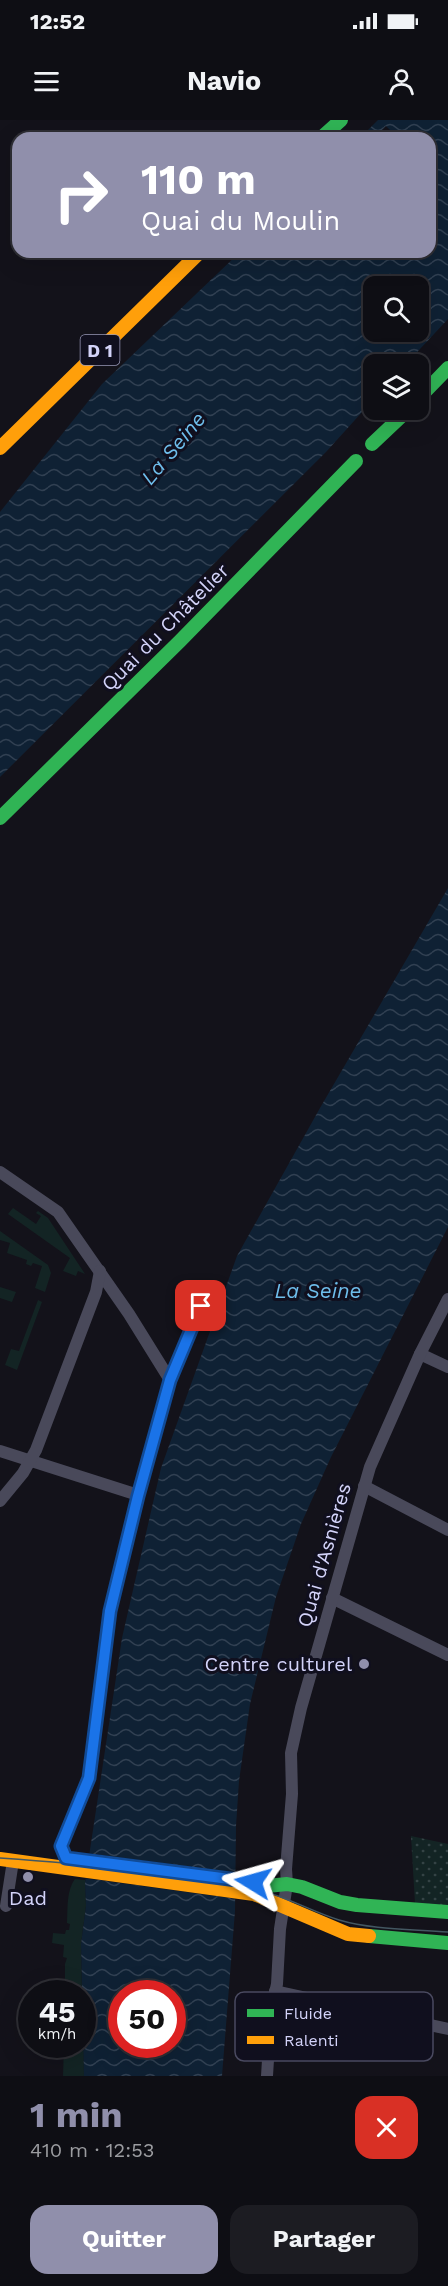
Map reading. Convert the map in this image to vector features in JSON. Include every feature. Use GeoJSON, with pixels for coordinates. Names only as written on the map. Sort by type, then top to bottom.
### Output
{"type":"FeatureCollection","features":[{"type":"Feature","properties":{"kind":"main road"},"geometry":{"type":"LineString","coordinates":[[328,132],[341,120]]}},
{"type":"Feature","properties":{"kind":"main road","name":"D 1"},"geometry":{"type":"LineString","coordinates":[[0,448],[194,258]]}},
{"type":"Feature","properties":{"kind":"main road"},"geometry":{"type":"LineString","coordinates":[[429,388],[448,368]]}},
{"type":"Feature","properties":{"kind":"main road"},"geometry":{"type":"LineString","coordinates":[[372,444],[397,420]]}},
{"type":"Feature","properties":{"kind":"main road","name":"Quai du Châtelier"},"geometry":{"type":"LineString","coordinates":[[0,819],[180,641],[356,461]]}},
{"type":"Feature","properties":{"kind":"main road"},"geometry":{"type":"LineString","coordinates":[[0,1851],[66,1858],[80,1865]]}},
{"type":"Feature","properties":{"kind":"main road"},"geometry":{"type":"LineString","coordinates":[[6,1860],[80,1865],[254,1888],[287,1884],[302,1887],[340,1902],[448,1912]]}},
{"type":"Feature","properties":{"kind":"main road"},"geometry":{"type":"LineString","coordinates":[[254,1888],[284,1907],[348,1934],[448,1943]]}},
{"type":"Feature","properties":{"kind":"street"},"geometry":{"type":"LineString","coordinates":[[0,1172],[58,1212],[100,1271],[170,1380]]}},
{"type":"Feature","properties":{"kind":"street"},"geometry":{"type":"LineString","coordinates":[[0,1501],[31,1461],[96,1292],[100,1271]]}},
{"type":"Feature","properties":{"kind":"street","name":"Quai d'Asnières"},"geometry":{"type":"LineString","coordinates":[[275,1991],[287,1884],[286,1869],[292,1794],[291,1753],[301,1708],[364,1486],[378,1448],[420,1354],[448,1299]]}},
{"type":"Feature","properties":{"kind":"street"},"geometry":{"type":"LineString","coordinates":[[66,1858],[61,1846],[89,1778],[110,1611],[138,1496],[170,1380],[201,1306]]}},
{"type":"Feature","properties":{"kind":"street"},"geometry":{"type":"LineString","coordinates":[[420,1354],[448,1367]]}},
{"type":"Feature","properties":{"kind":"street"},"geometry":{"type":"LineString","coordinates":[[0,1451],[138,1496]]}},
{"type":"Feature","properties":{"kind":"street"},"geometry":{"type":"LineString","coordinates":[[364,1486],[448,1530]]}},
{"type":"Feature","properties":{"kind":"street"},"geometry":{"type":"LineString","coordinates":[[332,1598],[448,1656]]}},
{"type":"Feature","properties":{"kind":"street"},"geometry":{"type":"LineString","coordinates":[[6,1860],[6,1906]]}},
{"type":"Feature","properties":{"kind":"street"},"geometry":{"type":"LineString","coordinates":[[275,1991],[280,1992]]}},
{"type":"Feature","properties":{"kind":"street"},"geometry":{"type":"LineString","coordinates":[[433,2026],[448,2029]]}},
{"type":"Feature","properties":{"kind":"street","name":"Quai d'Asnières"},"geometry":{"type":"LineString","coordinates":[[267,2076],[268,2061]]}},
{"type":"Feature","properties":{"kind":"shaded area"},"geometry":{"type":"Polygon","coordinates":[[[13,1208],[36,1224],[41,1216],[36,1213],[38,1211],[48,1218],[85,1274],[78,1271],[76,1276],[63,1271],[70,1258],[8,1214],[13,1208]]]}},
{"type":"Feature","properties":{"kind":"shaded area"},"geometry":{"type":"Polygon","coordinates":[[[0,1231],[48,1265],[51,1273],[45,1292],[35,1288],[42,1266],[33,1263],[31,1266],[26,1264],[27,1260],[7,1253],[10,1243],[0,1240],[0,1231]]]}},
{"type":"Feature","properties":{"kind":"shaded area"},"geometry":{"type":"Polygon","coordinates":[[[0,1287],[16,1292],[12,1302],[0,1298],[0,1287]]]}},
{"type":"Feature","properties":{"kind":"shaded area"},"geometry":{"type":"Polygon","coordinates":[[[38,1300],[42,1302],[17,1370],[5,1365],[11,1349],[19,1351],[38,1300]]]}},
{"type":"Feature","properties":{"kind":"shaded area"},"geometry":{"type":"Polygon","coordinates":[[[411,1836],[448,1844],[448,1907],[415,1903],[411,1836]]]}},
{"type":"Feature","properties":{"kind":"shaded area"},"geometry":{"type":"Polygon","coordinates":[[[75,1879],[85,1880],[86,1906],[81,1944],[82,1980],[65,1980],[67,1958],[63,1957],[64,1945],[52,1943],[53,1933],[65,1934],[66,1930],[69,1930],[68,1901],[75,1879]]]}},
{"type":"Feature","properties":{"kind":"shaded area"},"geometry":{"type":"Polygon","coordinates":[[[64,2058],[84,2058],[84,2076],[63,2076],[64,2058]]]}},
{"type":"Feature","properties":{"kind":"water","name":"La Seine"},"geometry":{"type":"Polygon","coordinates":[[[378,120],[448,120],[448,319],[429,339],[429,276],[363,276],[363,342],[427,342],[415,354],[363,354],[363,411],[326,452],[0,777],[0,512],[102,384],[234,258],[436,258],[436,132],[366,132],[378,120]]]}},
{"type":"Feature","properties":{"kind":"water","name":"La Seine"},"geometry":{"type":"Polygon","coordinates":[[[448,888],[448,1227],[331,1457],[301,1524],[276,1597],[250,1704],[239,1781],[235,1911],[222,2076],[84,2076],[84,2058],[96,2058],[96,1980],[82,1980],[81,1944],[86,1906],[85,1883],[122,1638],[161,1468],[237,1256],[448,888]]]}},
{"type":"Feature","properties":{"kind":"pier"},"geometry":{"type":"Polygon","coordinates":[[[386,126],[392,132],[380,132],[386,126]]]}},
{"type":"Feature","properties":{"kind":"pier"},"geometry":{"type":"Polygon","coordinates":[[[86,1853],[238,1873],[238,1899],[83,1878],[86,1853]]]}},
{"type":"Feature","properties":{"kind":"tram line"},"geometry":{"type":"LineString","coordinates":[[0,1858],[160,1873],[223,1883],[265,1892],[352,1923],[448,1932]]}},
{"type":"Feature","properties":{"kind":"traffic: fast"},"geometry":{"type":"LineString","coordinates":[[328,132],[341,120]]}},
{"type":"Feature","properties":{"kind":"traffic: fast"},"geometry":{"type":"LineString","coordinates":[[429,388],[448,368]]}},
{"type":"Feature","properties":{"kind":"traffic: fast"},"geometry":{"type":"LineString","coordinates":[[372,444],[397,420]]}},
{"type":"Feature","properties":{"kind":"traffic: fast"},"geometry":{"type":"LineString","coordinates":[[0,818],[180,641],[356,461]]}},
{"type":"Feature","properties":{"kind":"traffic: fast"},"geometry":{"type":"LineString","coordinates":[[244,1881],[267,1886],[287,1884],[302,1887],[340,1902],[357,1905],[448,1912]]}},
{"type":"Feature","properties":{"kind":"traffic: fast"},"geometry":{"type":"LineString","coordinates":[[369,1936],[448,1943]]}},
{"type":"Feature","properties":{"kind":"traffic: slow"},"geometry":{"type":"LineString","coordinates":[[0,448],[194,258]]}},
{"type":"Feature","properties":{"kind":"traffic: slow"},"geometry":{"type":"LineString","coordinates":[[0,1859],[254,1894],[348,1934],[369,1936]]}},
{"type":"Feature","properties":{"kind":"place","name":"Centre culturel"},"geometry":{"type":"Point","coordinates":[364,1664]}},
{"type":"Feature","properties":{"kind":"place","name":"Dad"},"geometry":{"type":"Point","coordinates":[28,1877]}},
{"type":"Feature","properties":{"kind":"route"},"geometry":{"type":"LineString","coordinates":[[201,1306],[170,1380],[138,1496],[110,1611],[89,1778],[61,1846],[66,1858],[253,1882]]}}]}
